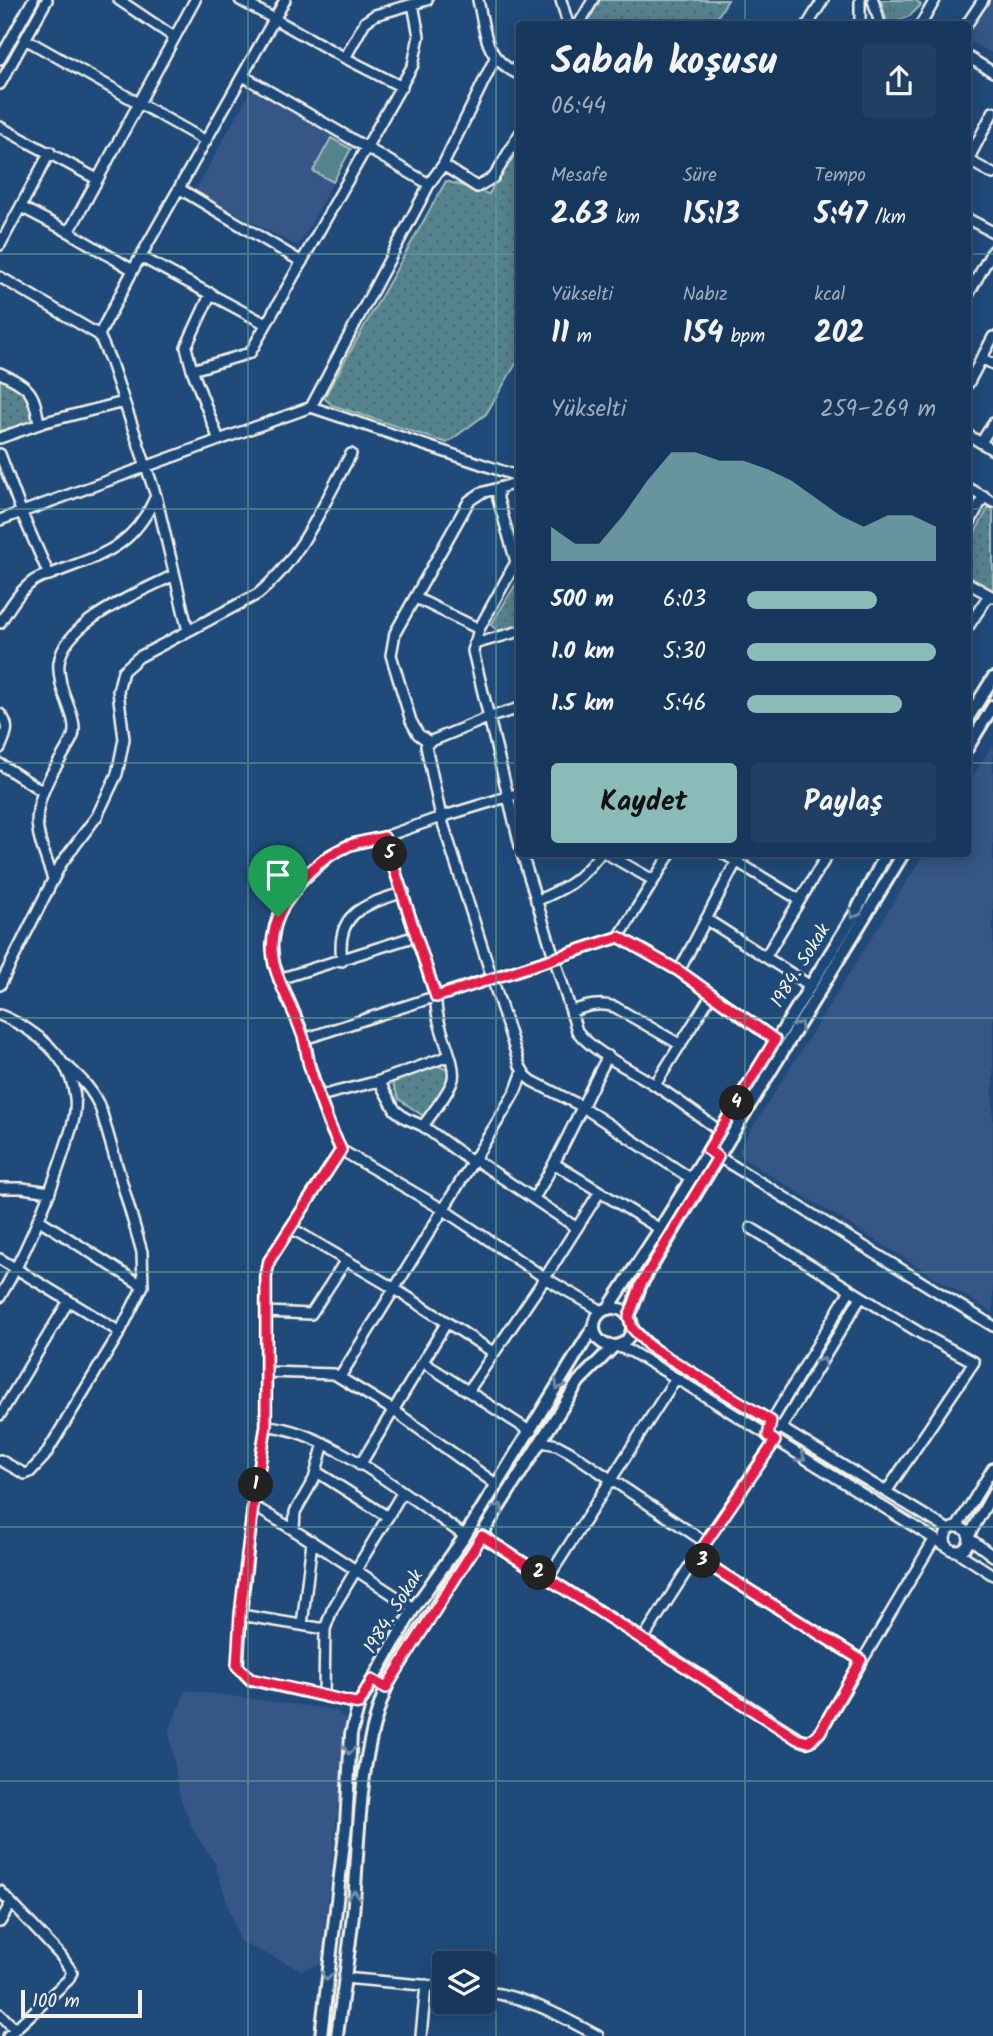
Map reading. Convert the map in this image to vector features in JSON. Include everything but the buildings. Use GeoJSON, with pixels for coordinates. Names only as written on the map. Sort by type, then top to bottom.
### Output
{"type":"FeatureCollection","features":[{"type":"Feature","properties":{"kind":"main road"},"geometry":{"type":"LineString","coordinates":[[971,713],[993,678]]}},
{"type":"Feature","properties":{"kind":"main road"},"geometry":{"type":"LineString","coordinates":[[971,742],[993,706]]}},
{"type":"Feature","properties":{"kind":"main road","name":"1984. Sokak"},"geometry":{"type":"LineString","coordinates":[[605,1310],[660,1229],[854,915],[882,857]]}},
{"type":"Feature","properties":{"kind":"main road"},"geometry":{"type":"LineString","coordinates":[[337,2036],[353,1915],[360,1810],[373,1731],[386,1688],[579,1381],[615,1346],[626,1342],[641,1284],[901,857]]}},
{"type":"Feature","properties":{"kind":"main road"},"geometry":{"type":"LineString","coordinates":[[615,1346],[601,1342],[594,1332],[595,1321],[605,1310],[620,1309],[631,1323]]}},
{"type":"Feature","properties":{"kind":"main road","name":"1984. Sokak"},"geometry":{"type":"LineString","coordinates":[[321,2036],[346,1825],[351,1734],[359,1704],[414,1608],[465,1536],[594,1326]]}},
{"type":"Feature","properties":{"kind":"main road"},"geometry":{"type":"LineString","coordinates":[[372,1680],[386,1688]]}},
{"type":"Feature","properties":{"kind":"street"},"geometry":{"type":"LineString","coordinates":[[0,59],[33,0]]}},
{"type":"Feature","properties":{"kind":"street"},"geometry":{"type":"LineString","coordinates":[[0,84],[47,0]]}},
{"type":"Feature","properties":{"kind":"street"},"geometry":{"type":"LineString","coordinates":[[118,0],[130,3],[174,37]]}},
{"type":"Feature","properties":{"kind":"street"},"geometry":{"type":"LineString","coordinates":[[69,232],[195,0]]}},
{"type":"Feature","properties":{"kind":"street"},"geometry":{"type":"LineString","coordinates":[[240,0],[401,87]]}},
{"type":"Feature","properties":{"kind":"street"},"geometry":{"type":"LineString","coordinates":[[99,335],[285,0]]}},
{"type":"Feature","properties":{"kind":"street"},"geometry":{"type":"LineString","coordinates":[[345,58],[365,22],[375,15],[426,0]]}},
{"type":"Feature","properties":{"kind":"street"},"geometry":{"type":"LineString","coordinates":[[478,0],[488,47],[495,58],[516,72]]}},
{"type":"Feature","properties":{"kind":"street"},"geometry":{"type":"LineString","coordinates":[[561,0],[567,21]]}},
{"type":"Feature","properties":{"kind":"street"},"geometry":{"type":"LineString","coordinates":[[581,21],[593,0]]}},
{"type":"Feature","properties":{"kind":"street"},"geometry":{"type":"LineString","coordinates":[[810,21],[823,0]]}},
{"type":"Feature","properties":{"kind":"street"},"geometry":{"type":"LineString","coordinates":[[860,0],[860,21]]}},
{"type":"Feature","properties":{"kind":"street"},"geometry":{"type":"LineString","coordinates":[[873,0],[879,21]]}},
{"type":"Feature","properties":{"kind":"street"},"geometry":{"type":"LineString","coordinates":[[922,21],[935,0]]}},
{"type":"Feature","properties":{"kind":"street"},"geometry":{"type":"LineString","coordinates":[[969,21],[983,0]]}},
{"type":"Feature","properties":{"kind":"street"},"geometry":{"type":"LineString","coordinates":[[191,370],[250,353],[413,65],[419,36],[414,4]]}},
{"type":"Feature","properties":{"kind":"street"},"geometry":{"type":"LineString","coordinates":[[25,39],[206,141]]}},
{"type":"Feature","properties":{"kind":"street"},"geometry":{"type":"LineString","coordinates":[[311,407],[430,183],[443,165],[495,58]]}},
{"type":"Feature","properties":{"kind":"street"},"geometry":{"type":"LineString","coordinates":[[971,59],[993,72]]}},
{"type":"Feature","properties":{"kind":"street"},"geometry":{"type":"LineString","coordinates":[[243,76],[430,183]]}},
{"type":"Feature","properties":{"kind":"street"},"geometry":{"type":"LineString","coordinates":[[971,154],[993,112]]}},
{"type":"Feature","properties":{"kind":"street"},"geometry":{"type":"LineString","coordinates":[[0,127],[97,179]]}},
{"type":"Feature","properties":{"kind":"street"},"geometry":{"type":"LineString","coordinates":[[443,165],[477,187],[494,177],[516,140]]}},
{"type":"Feature","properties":{"kind":"street"},"geometry":{"type":"LineString","coordinates":[[0,246],[50,152]]}},
{"type":"Feature","properties":{"kind":"street"},"geometry":{"type":"LineString","coordinates":[[971,162],[993,174]]}},
{"type":"Feature","properties":{"kind":"street"},"geometry":{"type":"LineString","coordinates":[[180,189],[302,262]]}},
{"type":"Feature","properties":{"kind":"street"},"geometry":{"type":"LineString","coordinates":[[21,207],[133,270]]}},
{"type":"Feature","properties":{"kind":"street"},"geometry":{"type":"LineString","coordinates":[[971,221],[993,232]]}},
{"type":"Feature","properties":{"kind":"street"},"geometry":{"type":"LineString","coordinates":[[972,278],[993,250]]}},
{"type":"Feature","properties":{"kind":"street"},"geometry":{"type":"LineString","coordinates":[[141,257],[266,324]]}},
{"type":"Feature","properties":{"kind":"street"},"geometry":{"type":"LineString","coordinates":[[0,277],[99,335],[156,496],[188,631]]}},
{"type":"Feature","properties":{"kind":"street"},"geometry":{"type":"LineString","coordinates":[[211,293],[187,347],[191,370],[219,440]]}},
{"type":"Feature","properties":{"kind":"street"},"geometry":{"type":"LineString","coordinates":[[971,372],[993,337]]}},
{"type":"Feature","properties":{"kind":"street"},"geometry":{"type":"LineString","coordinates":[[981,358],[993,364]]}},
{"type":"Feature","properties":{"kind":"street"},"geometry":{"type":"LineString","coordinates":[[0,373],[30,391],[35,399],[38,424]]}},
{"type":"Feature","properties":{"kind":"street"},"geometry":{"type":"LineString","coordinates":[[0,438],[38,424],[124,401]]}},
{"type":"Feature","properties":{"kind":"street"},"geometry":{"type":"LineString","coordinates":[[0,520],[311,407],[516,476]]}},
{"type":"Feature","properties":{"kind":"street"},"geometry":{"type":"LineString","coordinates":[[981,443],[993,423]]}},
{"type":"Feature","properties":{"kind":"street"},"geometry":{"type":"LineString","coordinates":[[971,437],[993,450]]}},
{"type":"Feature","properties":{"kind":"street"},"geometry":{"type":"LineString","coordinates":[[0,454],[50,575]]}},
{"type":"Feature","properties":{"kind":"street"},"geometry":{"type":"LineString","coordinates":[[0,985],[61,864],[97,816],[117,774],[124,739],[118,691],[123,671],[139,657],[258,594],[275,580],[302,544],[351,454]]}},
{"type":"Feature","properties":{"kind":"street"},"geometry":{"type":"LineString","coordinates":[[429,742],[414,729],[391,655],[395,632],[469,501],[481,493],[516,483]]}},
{"type":"Feature","properties":{"kind":"street"},"geometry":{"type":"LineString","coordinates":[[498,488],[498,499],[516,557]]}},
{"type":"Feature","properties":{"kind":"street"},"geometry":{"type":"LineString","coordinates":[[971,490],[993,502]]}},
{"type":"Feature","properties":{"kind":"street"},"geometry":{"type":"LineString","coordinates":[[0,623],[15,600],[39,576],[50,575],[120,545],[145,519],[156,496]]}},
{"type":"Feature","properties":{"kind":"street"},"geometry":{"type":"LineString","coordinates":[[971,520],[984,496]]}},
{"type":"Feature","properties":{"kind":"street"},"geometry":{"type":"LineString","coordinates":[[516,566],[479,629],[474,644],[474,658],[516,832]]}},
{"type":"Feature","properties":{"kind":"street"},"geometry":{"type":"LineString","coordinates":[[53,880],[36,820],[42,791],[74,729],[60,673],[62,653],[71,636],[83,625],[174,575]]}},
{"type":"Feature","properties":{"kind":"street"},"geometry":{"type":"LineString","coordinates":[[971,585],[991,596],[971,623]]}},
{"type":"Feature","properties":{"kind":"street"},"geometry":{"type":"LineString","coordinates":[[416,598],[479,629]]}},
{"type":"Feature","properties":{"kind":"street"},"geometry":{"type":"LineString","coordinates":[[474,644],[516,632]]}},
{"type":"Feature","properties":{"kind":"street"},"geometry":{"type":"LineString","coordinates":[[516,709],[490,717],[429,742],[426,746],[440,817],[523,1071],[532,1082],[581,1106],[690,1178]]}},
{"type":"Feature","properties":{"kind":"street"},"geometry":{"type":"LineString","coordinates":[[0,714],[8,729],[0,748]]}},
{"type":"Feature","properties":{"kind":"street"},"geometry":{"type":"LineString","coordinates":[[0,764],[42,791]]}},
{"type":"Feature","properties":{"kind":"street"},"geometry":{"type":"LineString","coordinates":[[516,794],[384,837],[349,845],[330,855],[318,864],[289,896],[275,926],[272,945],[274,964],[304,1040],[328,1123],[341,1150],[444,1210],[545,1278],[605,1310]]}},
{"type":"Feature","properties":{"kind":"street"},"geometry":{"type":"LineString","coordinates":[[384,837],[436,997],[438,1022],[454,1077],[423,1126]]}},
{"type":"Feature","properties":{"kind":"street"},"geometry":{"type":"LineString","coordinates":[[523,857],[582,1038],[720,1131]]}},
{"type":"Feature","properties":{"kind":"street"},"geometry":{"type":"LineString","coordinates":[[536,901],[572,885],[598,857]]}},
{"type":"Feature","properties":{"kind":"street"},"geometry":{"type":"LineString","coordinates":[[612,857],[653,880]]}},
{"type":"Feature","properties":{"kind":"street"},"geometry":{"type":"LineString","coordinates":[[304,1040],[619,937],[668,857]]}},
{"type":"Feature","properties":{"kind":"street"},"geometry":{"type":"LineString","coordinates":[[728,857],[800,900]]}},
{"type":"Feature","properties":{"kind":"street"},"geometry":{"type":"LineString","coordinates":[[766,956],[826,857]]}},
{"type":"Feature","properties":{"kind":"street"},"geometry":{"type":"LineString","coordinates":[[679,971],[736,862]]}},
{"type":"Feature","properties":{"kind":"street"},"geometry":{"type":"LineString","coordinates":[[342,961],[341,936],[348,919],[367,905],[404,892]]}},
{"type":"Feature","properties":{"kind":"street"},"geometry":{"type":"LineString","coordinates":[[706,919],[809,985]]}},
{"type":"Feature","properties":{"kind":"street"},"geometry":{"type":"LineString","coordinates":[[279,979],[416,936]]}},
{"type":"Feature","properties":{"kind":"street"},"geometry":{"type":"LineString","coordinates":[[619,937],[679,971],[775,1040]]}},
{"type":"Feature","properties":{"kind":"street"},"geometry":{"type":"LineString","coordinates":[[655,1085],[712,994]]}},
{"type":"Feature","properties":{"kind":"street"},"geometry":{"type":"LineString","coordinates":[[572,1011],[590,1005],[606,1004],[681,1045]]}},
{"type":"Feature","properties":{"kind":"street"},"geometry":{"type":"LineString","coordinates":[[0,1015],[33,1034],[53,1050],[95,1095],[102,1110],[142,1252],[143,1286],[120,1332],[44,1457],[25,1474],[0,1460]]}},
{"type":"Feature","properties":{"kind":"street"},"geometry":{"type":"LineString","coordinates":[[320,1096],[379,1081],[449,1056]]}},
{"type":"Feature","properties":{"kind":"street"},"geometry":{"type":"LineString","coordinates":[[534,1198],[555,1164],[581,1106],[608,1056]]}},
{"type":"Feature","properties":{"kind":"street"},"geometry":{"type":"LineString","coordinates":[[0,1297],[16,1269],[50,1192],[71,1130],[76,1106],[73,1084],[66,1065]]}},
{"type":"Feature","properties":{"kind":"street"},"geometry":{"type":"LineString","coordinates":[[340,1377],[516,1090],[523,1071]]}},
{"type":"Feature","properties":{"kind":"street"},"geometry":{"type":"LineString","coordinates":[[379,1081],[396,1110],[577,1228]]}},
{"type":"Feature","properties":{"kind":"street"},"geometry":{"type":"LineString","coordinates":[[341,1150],[269,1261],[266,1277],[266,1426],[253,1506],[237,1666],[250,1679],[359,1704]]}},
{"type":"Feature","properties":{"kind":"street"},"geometry":{"type":"LineString","coordinates":[[708,1150],[993,1326]]}},
{"type":"Feature","properties":{"kind":"street"},"geometry":{"type":"LineString","coordinates":[[555,1164],[660,1229]]}},
{"type":"Feature","properties":{"kind":"street"},"geometry":{"type":"LineString","coordinates":[[0,1188],[50,1192]]}},
{"type":"Feature","properties":{"kind":"street"},"geometry":{"type":"LineString","coordinates":[[469,1390],[599,1193]]}},
{"type":"Feature","properties":{"kind":"street"},"geometry":{"type":"LineString","coordinates":[[38,1219],[143,1286]]}},
{"type":"Feature","properties":{"kind":"street"},"geometry":{"type":"LineString","coordinates":[[291,1228],[493,1352]]}},
{"type":"Feature","properties":{"kind":"street"},"geometry":{"type":"LineString","coordinates":[[751,1228],[920,1333],[974,1362],[886,1492]]}},
{"type":"Feature","properties":{"kind":"street"},"geometry":{"type":"LineString","coordinates":[[0,1259],[120,1332]]}},
{"type":"Feature","properties":{"kind":"street"},"geometry":{"type":"LineString","coordinates":[[266,1311],[311,1314],[346,1261]]}},
{"type":"Feature","properties":{"kind":"street"},"geometry":{"type":"LineString","coordinates":[[772,1439],[771,1421],[850,1290]]}},
{"type":"Feature","properties":{"kind":"street"},"geometry":{"type":"LineString","coordinates":[[643,1639],[781,1428],[861,1297]]}},
{"type":"Feature","properties":{"kind":"street"},"geometry":{"type":"LineString","coordinates":[[0,1415],[68,1302]]}},
{"type":"Feature","properties":{"kind":"street"},"geometry":{"type":"LineString","coordinates":[[360,1465],[447,1322]]}},
{"type":"Feature","properties":{"kind":"street"},"geometry":{"type":"LineString","coordinates":[[631,1323],[659,1354],[886,1492],[953,1529],[964,1530],[993,1556]]}},
{"type":"Feature","properties":{"kind":"street"},"geometry":{"type":"LineString","coordinates":[[615,1346],[632,1352],[676,1378],[993,1575]]}},
{"type":"Feature","properties":{"kind":"street"},"geometry":{"type":"LineString","coordinates":[[423,1362],[531,1432]]}},
{"type":"Feature","properties":{"kind":"street"},"geometry":{"type":"LineString","coordinates":[[266,1372],[334,1374],[393,1410],[497,1485]]}},
{"type":"Feature","properties":{"kind":"street"},"geometry":{"type":"LineString","coordinates":[[548,1578],[676,1378]]}},
{"type":"Feature","properties":{"kind":"street"},"geometry":{"type":"LineString","coordinates":[[266,1426],[290,1429],[324,1443],[465,1536]]}},
{"type":"Feature","properties":{"kind":"street"},"geometry":{"type":"LineString","coordinates":[[542,1441],[563,1447],[705,1542]]}},
{"type":"Feature","properties":{"kind":"street"},"geometry":{"type":"LineString","coordinates":[[294,1529],[295,1512],[317,1472],[324,1443]]}},
{"type":"Feature","properties":{"kind":"street"},"geometry":{"type":"LineString","coordinates":[[953,1550],[946,1537],[993,1468]]}},
{"type":"Feature","properties":{"kind":"street"},"geometry":{"type":"LineString","coordinates":[[317,1472],[388,1517]]}},
{"type":"Feature","properties":{"kind":"street"},"geometry":{"type":"LineString","coordinates":[[324,1696],[325,1629],[332,1610],[402,1493]]}},
{"type":"Feature","properties":{"kind":"street"},"geometry":{"type":"LineString","coordinates":[[953,1550],[967,1547],[969,1537],[993,1493]]}},
{"type":"Feature","properties":{"kind":"street"},"geometry":{"type":"LineString","coordinates":[[253,1506],[294,1529],[414,1608]]}},
{"type":"Feature","properties":{"kind":"street"},"geometry":{"type":"LineString","coordinates":[[482,1536],[805,1742],[814,1739],[820,1732],[934,1540]]}},
{"type":"Feature","properties":{"kind":"street"},"geometry":{"type":"LineString","coordinates":[[302,1625],[312,1541]]}},
{"type":"Feature","properties":{"kind":"street"},"geometry":{"type":"LineString","coordinates":[[696,1557],[861,1660]]}},
{"type":"Feature","properties":{"kind":"street"},"geometry":{"type":"LineString","coordinates":[[240,1615],[325,1629]]}},
{"type":"Feature","properties":{"kind":"street"},"geometry":{"type":"LineString","coordinates":[[0,1891],[61,1956],[72,1972],[68,1980],[8,2036]]}},
{"type":"Feature","properties":{"kind":"street"},"geometry":{"type":"LineString","coordinates":[[0,1922],[11,1903]]}},
{"type":"Feature","properties":{"kind":"street"},"geometry":{"type":"LineString","coordinates":[[344,1978],[432,1986]]}},
{"type":"Feature","properties":{"kind":"street"},"geometry":{"type":"LineString","coordinates":[[421,2036],[426,1985]]}},
{"type":"Feature","properties":{"kind":"street"},"geometry":{"type":"LineString","coordinates":[[495,1993],[526,1999],[583,2032],[598,2036]]}},
{"type":"Feature","properties":{"kind":"street"},"geometry":{"type":"LineString","coordinates":[[0,2014],[15,2029]]}},
{"type":"Feature","properties":{"kind":"shaded area"},"geometry":{"type":"Polygon","coordinates":[[[990,0],[993,0],[993,54],[971,42],[971,33],[990,0]]]}},
{"type":"Feature","properties":{"kind":"shaded area"},"geometry":{"type":"Polygon","coordinates":[[[251,90],[353,145],[301,242],[295,245],[195,191],[251,90]]]}},
{"type":"Feature","properties":{"kind":"shaded area"},"geometry":{"type":"Polygon","coordinates":[[[992,745],[993,1313],[741,1157],[739,1149],[922,857],[971,857],[971,779],[992,745]]]}},
{"type":"Feature","properties":{"kind":"shaded area"},"geometry":{"type":"Polygon","coordinates":[[[186,1690],[336,1710],[347,1721],[321,1964],[302,1970],[240,1942],[214,1862],[195,1834],[180,1797],[169,1731],[186,1690]]]}},
{"type":"Feature","properties":{"kind":"green space"},"geometry":{"type":"Polygon","coordinates":[[[593,0],[728,0],[715,21],[582,21],[593,0]]]}},
{"type":"Feature","properties":{"kind":"green space"},"geometry":{"type":"Polygon","coordinates":[[[881,0],[916,0],[921,5],[910,16],[898,21],[886,21],[881,0]]]}},
{"type":"Feature","properties":{"kind":"green space"},"geometry":{"type":"Polygon","coordinates":[[[331,138],[351,149],[333,182],[313,171],[331,138]]]}},
{"type":"Feature","properties":{"kind":"green space"},"geometry":{"type":"Polygon","coordinates":[[[516,143],[516,364],[486,414],[447,443],[332,405],[324,398],[446,181],[489,194],[516,143]]]}},
{"type":"Feature","properties":{"kind":"green space"},"geometry":{"type":"Polygon","coordinates":[[[0,376],[15,385],[28,399],[34,422],[0,432],[0,376]]]}},
{"type":"Feature","properties":{"kind":"green space"},"geometry":{"type":"Polygon","coordinates":[[[989,507],[993,509],[993,591],[971,579],[971,540],[989,507]]]}},
{"type":"Feature","properties":{"kind":"green space"},"geometry":{"type":"Polygon","coordinates":[[[516,584],[516,628],[500,633],[491,625],[516,584]]]}},
{"type":"Feature","properties":{"kind":"green space"},"geometry":{"type":"Polygon","coordinates":[[[436,1065],[448,1070],[452,1078],[426,1118],[399,1099],[391,1080],[436,1065]]]}},
{"type":"Feature","properties":{"kind":"route"},"geometry":{"type":"LineString","coordinates":[[384,837],[436,997],[619,937],[679,971],[775,1040],[708,1150],[718,1157],[641,1284],[629,1317],[632,1328],[659,1354],[771,1421],[768,1436],[775,1441],[696,1557],[861,1660],[814,1739],[805,1742],[797,1739],[482,1536],[386,1688],[372,1680],[359,1704],[250,1679],[237,1666],[253,1506],[266,1426],[266,1277],[269,1261],[341,1150],[328,1123],[303,1037],[274,964],[272,945],[278,917],[289,896],[318,864],[349,845],[384,837]]}}]}
